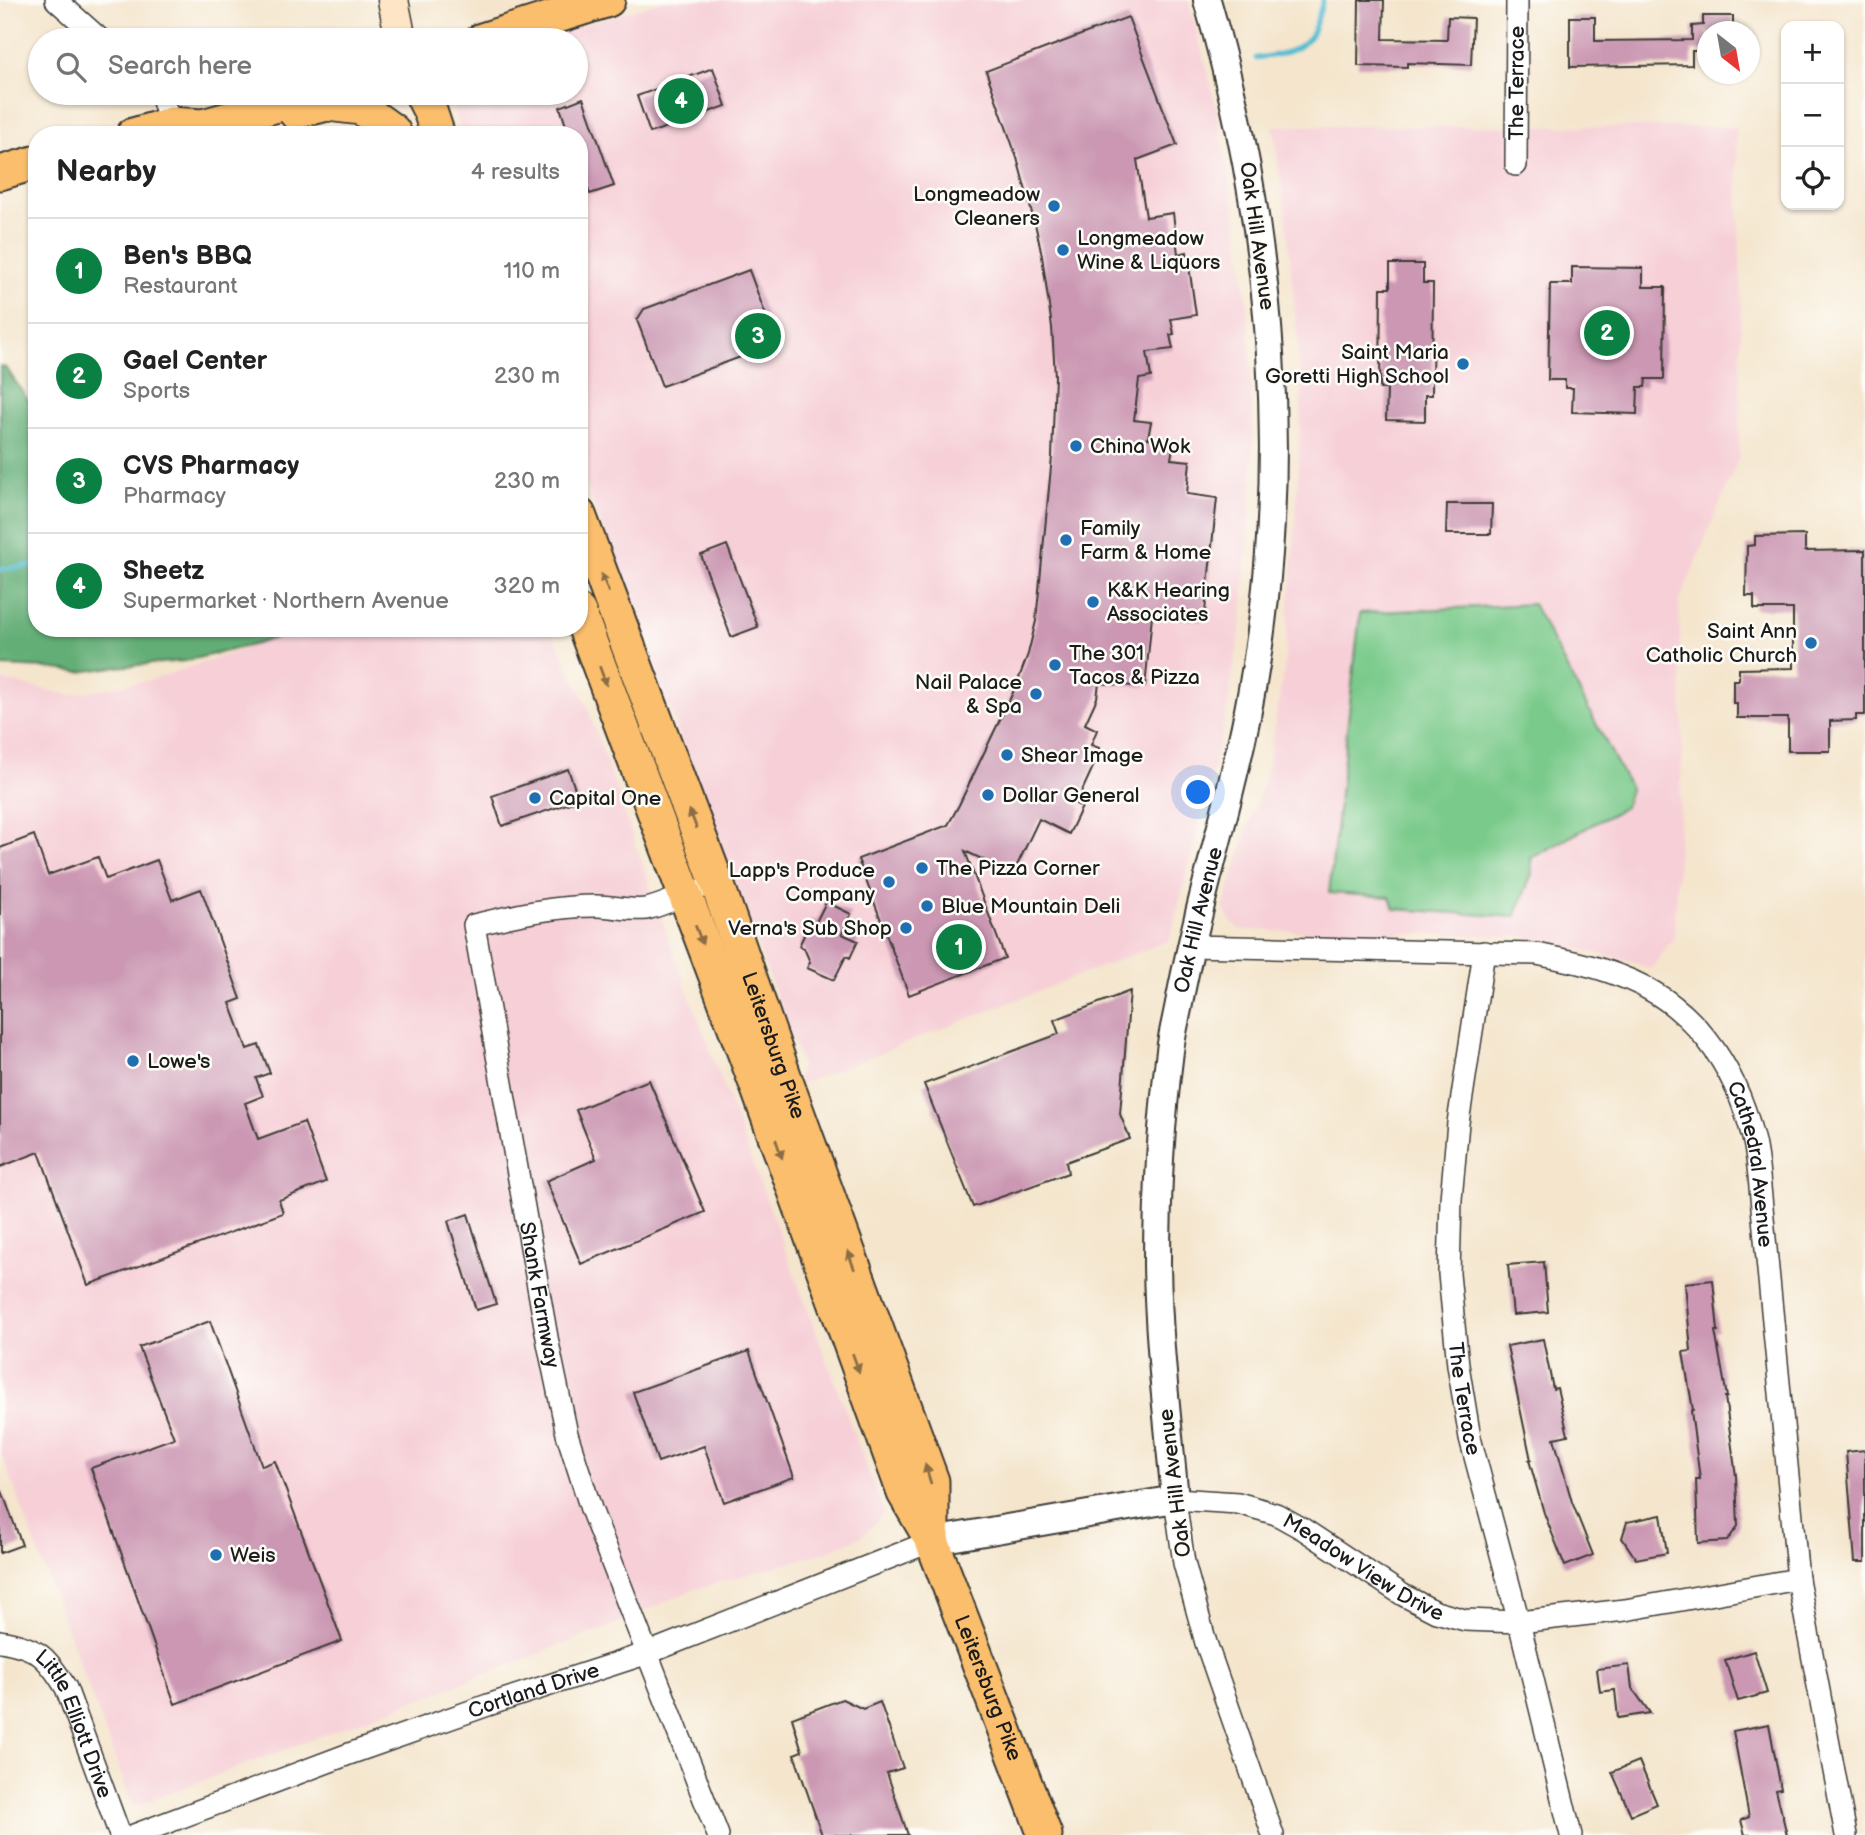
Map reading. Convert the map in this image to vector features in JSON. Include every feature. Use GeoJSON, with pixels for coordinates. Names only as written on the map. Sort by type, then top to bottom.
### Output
{"type":"FeatureCollection","features":[{"type":"Feature","properties":{"kind":"main road"},"geometry":{"type":"LineString","coordinates":[[393,0],[399,28]]}},
{"type":"Feature","properties":{"kind":"main road"},"geometry":{"type":"LineString","coordinates":[[520,28],[608,0]]}},
{"type":"Feature","properties":{"kind":"main road"},"geometry":{"type":"LineString","coordinates":[[164,126],[203,126],[231,105]]}},
{"type":"Feature","properties":{"kind":"main road"},"geometry":{"type":"LineString","coordinates":[[253,105],[274,116],[323,105]]}},
{"type":"Feature","properties":{"kind":"main road"},"geometry":{"type":"LineString","coordinates":[[336,105],[362,108],[386,126]]}},
{"type":"Feature","properties":{"kind":"main road"},"geometry":{"type":"LineString","coordinates":[[404,105],[408,126]]}},
{"type":"Feature","properties":{"kind":"main road"},"geometry":{"type":"LineString","coordinates":[[427,105],[435,126]]}},
{"type":"Feature","properties":{"kind":"main road"},"geometry":{"type":"LineString","coordinates":[[0,173],[28,165]]}},
{"type":"Feature","properties":{"kind":"main road","name":"Leitersburg Pike"},"geometry":{"type":"LineString","coordinates":[[588,539],[717,883],[932,1481],[932,1541]]}},
{"type":"Feature","properties":{"kind":"main road","name":"Leitersburg Pike"},"geometry":{"type":"LineString","coordinates":[[588,636],[758,1089],[904,1493],[932,1541],[1045,1835]]}},
{"type":"Feature","properties":{"kind":"street"},"geometry":{"type":"LineString","coordinates":[[56,0],[88,28]]}},
{"type":"Feature","properties":{"kind":"street","name":"Oak Hill Avenue"},"geometry":{"type":"LineString","coordinates":[[1208,0],[1236,106],[1260,247],[1273,384],[1271,516],[1263,609],[1247,716],[1190,946],[1170,1049],[1159,1164],[1157,1265],[1162,1364],[1184,1563],[1206,1643],[1273,1835]]}},
{"type":"Feature","properties":{"kind":"street","name":"The Terrace"},"geometry":{"type":"LineString","coordinates":[[1516,165],[1517,0]]}},
{"type":"Feature","properties":{"kind":"street"},"geometry":{"type":"LineString","coordinates":[[164,105],[171,124]]}},
{"type":"Feature","properties":{"kind":"street"},"geometry":{"type":"LineString","coordinates":[[684,895],[717,883]]}},
{"type":"Feature","properties":{"kind":"street","name":"Shank Farmway"},"geometry":{"type":"LineString","coordinates":[[684,895],[647,909],[599,906],[554,908],[474,925],[561,1410],[592,1509],[718,1835]]}},
{"type":"Feature","properties":{"kind":"street","name":"Cathedral Avenue"},"geometry":{"type":"LineString","coordinates":[[1190,946],[1537,954],[1591,966],[1622,976],[1653,991],[1681,1010],[1706,1038],[1727,1067],[1742,1098],[1754,1141],[1798,1578],[1846,1835]]}},
{"type":"Feature","properties":{"kind":"street","name":"The Terrace"},"geometry":{"type":"LineString","coordinates":[[1484,952],[1458,1123],[1451,1199],[1449,1274],[1458,1365],[1470,1438],[1571,1835]]}},
{"type":"Feature","properties":{"kind":"street","name":"Meadow View Drive"},"geometry":{"type":"LineString","coordinates":[[932,1541],[1175,1499],[1238,1503],[1276,1514],[1403,1595],[1436,1612],[1465,1620],[1518,1622],[1625,1610],[1798,1578]]}},
{"type":"Feature","properties":{"kind":"street","name":"Cortland Drive"},"geometry":{"type":"LineString","coordinates":[[134,1835],[374,1745],[648,1653],[932,1541]]}},
{"type":"Feature","properties":{"kind":"street","name":"Little Elliott Drive"},"geometry":{"type":"LineString","coordinates":[[0,1641],[27,1647],[45,1658],[56,1671],[66,1688],[120,1835]]}},
{"type":"Feature","properties":{"kind":"shaded area"},"geometry":{"type":"Polygon","coordinates":[[[665,0],[1188,0],[1216,106],[1239,232],[1251,360],[1253,444],[1241,626],[1222,735],[1170,940],[798,1085],[802,1065],[588,489],[588,126],[458,126],[452,105],[588,105],[588,28],[572,28],[665,0]]]}},
{"type":"Feature","properties":{"kind":"shaded area"},"geometry":{"type":"Polygon","coordinates":[[[1273,126],[1736,127],[1741,293],[1739,457],[1679,602],[1683,736],[1674,937],[1651,969],[1630,961],[1523,936],[1241,930],[1223,908],[1266,774],[1284,671],[1296,517],[1302,392],[1287,224],[1273,126]]]}},
{"type":"Feature","properties":{"kind":"shaded area"},"geometry":{"type":"Polygon","coordinates":[[[279,637],[554,637],[585,701],[671,946],[884,1513],[862,1536],[826,1552],[692,1590],[606,1628],[133,1807],[0,1449],[0,680],[70,695],[155,679],[279,637]]]}},
{"type":"Feature","properties":{"kind":"green space"},"geometry":{"type":"Polygon","coordinates":[[[0,366],[6,368],[28,400],[28,637],[277,637],[185,661],[80,672],[0,666],[0,366]]]}},
{"type":"Feature","properties":{"kind":"green space"},"geometry":{"type":"Polygon","coordinates":[[[1533,604],[1630,788],[1625,807],[1531,858],[1532,873],[1515,917],[1394,909],[1390,897],[1329,893],[1360,613],[1533,604]]]}},
{"type":"Feature","properties":{"kind":"building"},"geometry":{"type":"Polygon","coordinates":[[[1359,0],[1384,0],[1383,39],[1447,40],[1448,17],[1473,18],[1471,65],[1407,63],[1407,67],[1358,66],[1359,0]]]}},
{"type":"Feature","properties":{"kind":"building"},"geometry":{"type":"Polygon","coordinates":[[[1703,16],[1733,16],[1733,21],[1703,21],[1703,16]]]}},
{"type":"Feature","properties":{"kind":"building"},"geometry":{"type":"Polygon","coordinates":[[[1128,17],[1177,145],[1137,160],[1146,217],[1173,213],[1178,254],[1187,252],[1196,315],[1171,319],[1173,349],[1147,352],[1151,377],[1139,379],[1134,420],[1151,422],[1148,438],[1174,440],[1171,459],[1190,461],[1187,494],[1217,498],[1204,621],[1152,616],[1145,687],[1099,683],[1097,698],[1085,724],[1097,730],[1091,745],[1099,748],[1099,754],[1076,804],[1082,807],[1069,834],[1039,819],[1013,874],[965,851],[1005,958],[909,995],[858,859],[948,825],[959,805],[1016,686],[1028,654],[1036,621],[1052,457],[1055,376],[1052,327],[1042,256],[1017,158],[986,71],[1128,17]]]}},
{"type":"Feature","properties":{"kind":"building"},"geometry":{"type":"Polygon","coordinates":[[[1570,17],[1595,17],[1595,41],[1692,40],[1692,26],[1697,26],[1697,51],[1692,51],[1692,65],[1570,67],[1570,17]]]}},
{"type":"Feature","properties":{"kind":"building"},"geometry":{"type":"Polygon","coordinates":[[[713,68],[726,106],[650,133],[637,96],[713,68]]]}},
{"type":"Feature","properties":{"kind":"building"},"geometry":{"type":"Polygon","coordinates":[[[585,105],[614,186],[590,194],[588,126],[566,126],[560,107],[585,105]]]}},
{"type":"Feature","properties":{"kind":"building"},"geometry":{"type":"Polygon","coordinates":[[[1390,264],[1423,264],[1423,283],[1433,283],[1432,395],[1425,395],[1425,421],[1386,420],[1387,389],[1380,389],[1381,288],[1390,288],[1390,264]]]}},
{"type":"Feature","properties":{"kind":"building"},"geometry":{"type":"Polygon","coordinates":[[[1572,267],[1643,268],[1643,287],[1665,287],[1664,379],[1646,379],[1645,387],[1638,387],[1637,414],[1572,412],[1573,388],[1565,388],[1565,380],[1548,380],[1550,284],[1572,284],[1572,267]]]}},
{"type":"Feature","properties":{"kind":"building"},"geometry":{"type":"Polygon","coordinates":[[[749,270],[769,324],[757,351],[662,386],[637,320],[644,309],[749,270]]]}},
{"type":"Feature","properties":{"kind":"building"},"geometry":{"type":"Polygon","coordinates":[[[1447,504],[1492,504],[1491,534],[1446,534],[1447,504]]]}},
{"type":"Feature","properties":{"kind":"building","name":"Saint Ann Catholic Church"},"geometry":{"type":"Polygon","coordinates":[[[1805,535],[1805,551],[1865,550],[1865,715],[1856,715],[1856,720],[1830,721],[1830,751],[1788,751],[1788,718],[1737,718],[1737,703],[1733,703],[1733,680],[1739,680],[1739,669],[1793,668],[1793,609],[1754,609],[1754,596],[1746,596],[1747,546],[1755,545],[1755,536],[1805,535]]]}},
{"type":"Feature","properties":{"kind":"building"},"geometry":{"type":"Polygon","coordinates":[[[727,545],[758,627],[731,637],[701,555],[727,545]]]}},
{"type":"Feature","properties":{"kind":"building","name":"Capital One"},"geometry":{"type":"Polygon","coordinates":[[[568,769],[579,800],[502,826],[492,796],[568,769]]]}},
{"type":"Feature","properties":{"kind":"building","name":"Lowe's"},"geometry":{"type":"Polygon","coordinates":[[[34,835],[48,875],[98,857],[106,879],[157,860],[172,900],[201,889],[241,999],[230,1003],[247,1049],[259,1045],[270,1073],[256,1078],[263,1096],[245,1103],[258,1139],[304,1122],[326,1182],[279,1200],[283,1213],[88,1285],[39,1152],[0,1167],[0,848],[34,835]]]}},
{"type":"Feature","properties":{"kind":"building"},"geometry":{"type":"Polygon","coordinates":[[[826,902],[851,914],[842,934],[858,941],[850,958],[846,956],[834,980],[807,968],[810,962],[804,948],[799,946],[811,920],[816,922],[826,902]]]}},
{"type":"Feature","properties":{"kind":"building"},"geometry":{"type":"Polygon","coordinates":[[[1130,991],[1120,1114],[1130,1139],[1066,1162],[1068,1173],[973,1207],[924,1084],[1059,1034],[1054,1020],[1130,991]]]}},
{"type":"Feature","properties":{"kind":"building"},"geometry":{"type":"Polygon","coordinates":[[[649,1080],[705,1212],[581,1264],[546,1181],[596,1159],[576,1110],[649,1080]]]}},
{"type":"Feature","properties":{"kind":"building"},"geometry":{"type":"Polygon","coordinates":[[[468,1214],[496,1304],[476,1310],[448,1221],[468,1214]]]}},
{"type":"Feature","properties":{"kind":"building"},"geometry":{"type":"Polygon","coordinates":[[[1544,1262],[1548,1312],[1513,1315],[1508,1265],[1544,1262]]]}},
{"type":"Feature","properties":{"kind":"building"},"geometry":{"type":"Polygon","coordinates":[[[1713,1280],[1718,1331],[1715,1331],[1727,1397],[1736,1476],[1738,1526],[1727,1541],[1698,1543],[1696,1479],[1700,1479],[1693,1410],[1683,1352],[1691,1351],[1685,1283],[1713,1280]]]}},
{"type":"Feature","properties":{"kind":"building","name":"Weis"},"geometry":{"type":"Polygon","coordinates":[[[210,1321],[262,1466],[275,1461],[342,1641],[175,1704],[91,1468],[174,1438],[139,1347],[210,1321]]]}},
{"type":"Feature","properties":{"kind":"building"},"geometry":{"type":"Polygon","coordinates":[[[1543,1339],[1553,1389],[1557,1388],[1568,1435],[1554,1438],[1572,1502],[1593,1555],[1565,1566],[1544,1513],[1529,1460],[1507,1346],[1543,1339]]]}},
{"type":"Feature","properties":{"kind":"building"},"geometry":{"type":"Polygon","coordinates":[[[749,1351],[794,1477],[724,1502],[704,1446],[658,1462],[633,1392],[749,1351]]]}},
{"type":"Feature","properties":{"kind":"building"},"geometry":{"type":"Polygon","coordinates":[[[1865,1450],[1865,1562],[1855,1562],[1846,1452],[1865,1450]]]}},
{"type":"Feature","properties":{"kind":"building"},"geometry":{"type":"Polygon","coordinates":[[[2,1491],[22,1545],[0,1553],[0,1492],[2,1491]]]}},
{"type":"Feature","properties":{"kind":"building"},"geometry":{"type":"Polygon","coordinates":[[[1661,1515],[1667,1553],[1636,1559],[1622,1538],[1627,1522],[1661,1515]]]}},
{"type":"Feature","properties":{"kind":"building"},"geometry":{"type":"Polygon","coordinates":[[[1754,1651],[1767,1693],[1738,1701],[1725,1660],[1754,1651]]]}},
{"type":"Feature","properties":{"kind":"building"},"geometry":{"type":"Polygon","coordinates":[[[1629,1665],[1632,1688],[1650,1713],[1618,1718],[1615,1690],[1600,1692],[1597,1669],[1629,1665]]]}},
{"type":"Feature","properties":{"kind":"building"},"geometry":{"type":"Polygon","coordinates":[[[842,1699],[863,1709],[880,1702],[903,1768],[887,1773],[908,1835],[822,1835],[794,1754],[802,1751],[792,1718],[842,1699]]]}},
{"type":"Feature","properties":{"kind":"building"},"geometry":{"type":"Polygon","coordinates":[[[1769,1724],[1781,1789],[1776,1790],[1787,1835],[1745,1835],[1741,1820],[1749,1817],[1733,1731],[1769,1724]]]}},
{"type":"Feature","properties":{"kind":"building"},"geometry":{"type":"Polygon","coordinates":[[[1639,1761],[1657,1804],[1631,1815],[1612,1772],[1639,1761]]]}},
{"type":"Feature","properties":{"kind":"waterway"},"geometry":{"type":"LineString","coordinates":[[1256,58],[1279,54],[1302,45],[1312,33],[1323,0]]}},
{"type":"Feature","properties":{"kind":"waterway"},"geometry":{"type":"LineString","coordinates":[[0,569],[28,566]]}},
{"type":"Feature","properties":{"kind":"place","name":"Sheetz"},"geometry":{"type":"Point","coordinates":[681,101]}},
{"type":"Feature","properties":{"kind":"place","name":"Longmeadow Cleaners"},"geometry":{"type":"Point","coordinates":[1054,206]}},
{"type":"Feature","properties":{"kind":"place","name":"Longmeadow Wine & Liquors"},"geometry":{"type":"Point","coordinates":[1063,250]}},
{"type":"Feature","properties":{"kind":"place","name":"Gael Center"},"geometry":{"type":"Point","coordinates":[1607,333]}},
{"type":"Feature","properties":{"kind":"place","name":"CVS Pharmacy"},"geometry":{"type":"Point","coordinates":[758,336]}},
{"type":"Feature","properties":{"kind":"place","name":"Saint Maria Goretti High School"},"geometry":{"type":"Point","coordinates":[1463,364]}},
{"type":"Feature","properties":{"kind":"place","name":"China Wok"},"geometry":{"type":"Point","coordinates":[1076,446]}},
{"type":"Feature","properties":{"kind":"place","name":"Family Farm & Home"},"geometry":{"type":"Point","coordinates":[1066,540]}},
{"type":"Feature","properties":{"kind":"place","name":"K&K Hearing Associates"},"geometry":{"type":"Point","coordinates":[1093,602]}},
{"type":"Feature","properties":{"kind":"place","name":"Saint Ann Catholic Church"},"geometry":{"type":"Point","coordinates":[1811,643]}},
{"type":"Feature","properties":{"kind":"place","name":"The 301 Tacos & Pizza"},"geometry":{"type":"Point","coordinates":[1055,665]}},
{"type":"Feature","properties":{"kind":"place","name":"Nail Palace & Spa"},"geometry":{"type":"Point","coordinates":[1036,694]}},
{"type":"Feature","properties":{"kind":"place","name":"Shear Image"},"geometry":{"type":"Point","coordinates":[1007,755]}},
{"type":"Feature","properties":{"kind":"place","name":"Dollar General"},"geometry":{"type":"Point","coordinates":[988,795]}},
{"type":"Feature","properties":{"kind":"place","name":"Capital One"},"geometry":{"type":"Point","coordinates":[535,798]}},
{"type":"Feature","properties":{"kind":"place","name":"The Pizza Corner"},"geometry":{"type":"Point","coordinates":[922,868]}},
{"type":"Feature","properties":{"kind":"place","name":"Lapp's Produce Company"},"geometry":{"type":"Point","coordinates":[889,882]}},
{"type":"Feature","properties":{"kind":"place","name":"Blue Mountain Deli"},"geometry":{"type":"Point","coordinates":[927,906]}},
{"type":"Feature","properties":{"kind":"place","name":"Verna's Sub Shop"},"geometry":{"type":"Point","coordinates":[906,928]}},
{"type":"Feature","properties":{"kind":"place","name":"Ben's BBQ"},"geometry":{"type":"Point","coordinates":[959,947]}},
{"type":"Feature","properties":{"kind":"place","name":"Lowe's"},"geometry":{"type":"Point","coordinates":[133,1061]}},
{"type":"Feature","properties":{"kind":"place","name":"Weis"},"geometry":{"type":"Point","coordinates":[216,1555]}}]}
